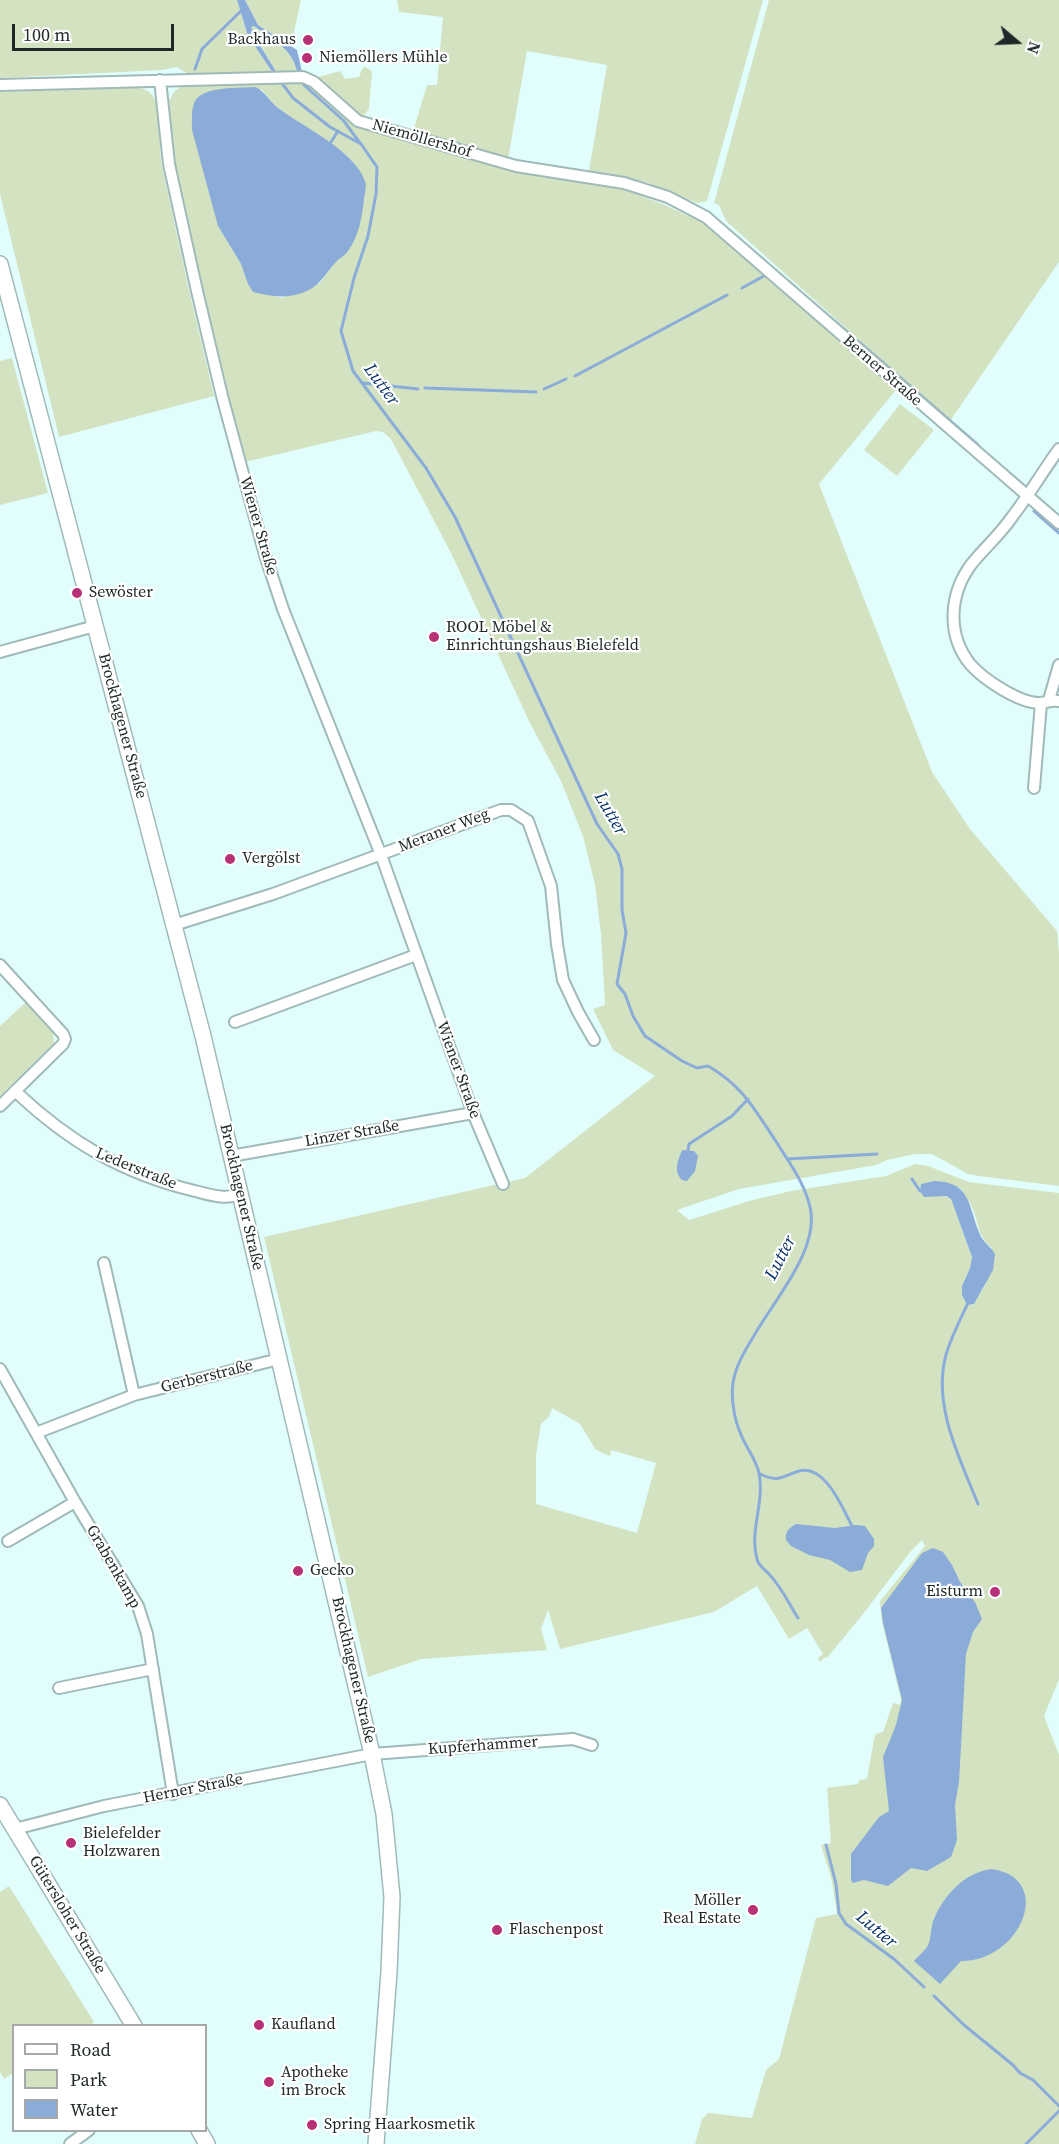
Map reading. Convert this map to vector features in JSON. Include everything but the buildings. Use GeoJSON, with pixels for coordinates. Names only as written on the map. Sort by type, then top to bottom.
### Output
{"type":"FeatureCollection","features":[{"type":"Feature","properties":{"kind":"main road","name":"Brockhagener Straße"},"geometry":{"type":"LineString","coordinates":[[0,264],[174,925],[372,1754],[384,1814],[392,1897],[389,1972],[376,2144]]}},
{"type":"Feature","properties":{"kind":"main road","name":"Gütersloher Straße"},"geometry":{"type":"LineString","coordinates":[[0,1805],[133,2024]]}},
{"type":"Feature","properties":{"kind":"street","name":"Niemöllershof"},"geometry":{"type":"LineString","coordinates":[[0,85],[303,76],[314,82],[358,121],[516,166],[624,183],[668,197],[706,216]]}},
{"type":"Feature","properties":{"kind":"street","name":"Wiener Straße"},"geometry":{"type":"LineString","coordinates":[[160,80],[169,164],[197,291],[222,396],[266,555],[283,609],[381,855],[473,1113],[503,1184]]}},
{"type":"Feature","properties":{"kind":"street","name":"Berner Straße"},"geometry":{"type":"LineString","coordinates":[[706,216],[1059,523]]}},
{"type":"Feature","properties":{"kind":"street"},"geometry":{"type":"LineString","coordinates":[[1050,701],[1002,690],[975,670],[964,657],[956,641],[952,618],[956,598],[970,567],[1013,516],[1059,449]]}},
{"type":"Feature","properties":{"kind":"street"},"geometry":{"type":"LineString","coordinates":[[0,652],[96,626]]}},
{"type":"Feature","properties":{"kind":"street"},"geometry":{"type":"LineString","coordinates":[[1034,788],[1059,665]]}},
{"type":"Feature","properties":{"kind":"street","name":"Meraner Weg"},"geometry":{"type":"LineString","coordinates":[[174,925],[273,894],[501,810],[511,810],[528,821],[551,886],[556,944],[563,980],[594,1040]]}},
{"type":"Feature","properties":{"kind":"street"},"geometry":{"type":"LineString","coordinates":[[235,1022],[416,955]]}},
{"type":"Feature","properties":{"kind":"street"},"geometry":{"type":"LineString","coordinates":[[0,965],[65,1039],[63,1044],[0,1106]]}},
{"type":"Feature","properties":{"kind":"street","name":"Lederstraße"},"geometry":{"type":"LineString","coordinates":[[15,1091],[44,1119],[113,1162],[183,1188],[221,1197],[240,1194]]}},
{"type":"Feature","properties":{"kind":"street","name":"Linzer Straße"},"geometry":{"type":"LineString","coordinates":[[231,1156],[473,1113]]}},
{"type":"Feature","properties":{"kind":"street"},"geometry":{"type":"LineString","coordinates":[[104,1263],[134,1395]]}},
{"type":"Feature","properties":{"kind":"street","name":"Gerberstraße"},"geometry":{"type":"LineString","coordinates":[[36,1433],[134,1395],[279,1359]]}},
{"type":"Feature","properties":{"kind":"street","name":"Grabenkamp"},"geometry":{"type":"LineString","coordinates":[[0,1369],[75,1502],[138,1606],[147,1634],[173,1794]]}},
{"type":"Feature","properties":{"kind":"street"},"geometry":{"type":"LineString","coordinates":[[8,1541],[75,1502]]}},
{"type":"Feature","properties":{"kind":"street"},"geometry":{"type":"LineString","coordinates":[[59,1688],[153,1669]]}},
{"type":"Feature","properties":{"kind":"street","name":"Kupferhammer"},"geometry":{"type":"LineString","coordinates":[[372,1754],[573,1739],[592,1745]]}},
{"type":"Feature","properties":{"kind":"street","name":"Herner Straße"},"geometry":{"type":"LineString","coordinates":[[15,1829],[104,1806],[372,1754]]}},
{"type":"Feature","properties":{"kind":"street"},"geometry":{"type":"LineString","coordinates":[[70,2144],[86,2132]]}},
{"type":"Feature","properties":{"kind":"green space"},"geometry":{"type":"Polygon","coordinates":[[[0,0],[237,0],[248,36],[273,73],[188,74],[177,67],[162,70],[0,78],[0,0]]]}},
{"type":"Feature","properties":{"kind":"green space"},"geometry":{"type":"Polygon","coordinates":[[[245,0],[301,0],[291,46],[258,25],[245,0]]]}},
{"type":"Feature","properties":{"kind":"green space"},"geometry":{"type":"Polygon","coordinates":[[[397,0],[763,0],[707,201],[697,203],[646,182],[589,171],[607,65],[527,51],[508,159],[413,132],[427,85],[437,85],[443,17],[399,12],[397,0]]]}},
{"type":"Feature","properties":{"kind":"green space"},"geometry":{"type":"Polygon","coordinates":[[[769,0],[1059,0],[1059,262],[950,421],[726,221],[719,205],[714,203],[769,0]]]}},
{"type":"Feature","properties":{"kind":"green space"},"geometry":{"type":"Polygon","coordinates":[[[254,26],[286,51],[295,64],[297,72],[277,73],[250,27],[254,26]]]}},
{"type":"Feature","properties":{"kind":"green space"},"geometry":{"type":"Polygon","coordinates":[[[365,67],[372,71],[369,109],[361,119],[315,78],[340,71],[345,79],[359,77],[365,67]]]}},
{"type":"Feature","properties":{"kind":"green space"},"geometry":{"type":"Polygon","coordinates":[[[306,81],[353,123],[515,171],[623,189],[665,205],[710,226],[896,390],[819,484],[932,772],[970,829],[1057,931],[1059,953],[1059,1186],[968,1174],[932,1154],[915,1154],[887,1160],[876,1165],[739,1189],[677,1210],[689,1220],[749,1201],[791,1191],[886,1176],[915,1164],[928,1166],[969,1182],[1059,1193],[1059,1679],[1044,1716],[1059,1755],[1059,2144],[695,2144],[702,2119],[708,2113],[752,2118],[766,2070],[779,2059],[816,1918],[837,1914],[832,1881],[821,1845],[831,1843],[827,1788],[858,1784],[859,1780],[867,1779],[876,1734],[883,1732],[893,1703],[900,1705],[901,1699],[882,1622],[880,1601],[925,1546],[922,1540],[827,1658],[825,1657],[820,1662],[818,1658],[823,1654],[807,1628],[789,1639],[757,1586],[714,1612],[560,1649],[548,1610],[541,1629],[547,1650],[421,1659],[368,1677],[264,1237],[525,1178],[655,1076],[613,1050],[593,1009],[605,1005],[601,934],[595,885],[583,836],[561,781],[530,723],[451,553],[391,439],[383,432],[376,431],[245,462],[202,287],[175,162],[169,101],[174,92],[183,85],[306,81]],[[261,89],[218,226],[241,264],[248,284],[262,294],[281,298],[320,283],[336,261],[348,252],[291,118],[275,106],[261,89]],[[934,1181],[921,1184],[951,1199],[972,1257],[962,1286],[962,1295],[967,1305],[974,1304],[985,1285],[992,1248],[981,1235],[973,1209],[960,1188],[934,1181]],[[552,1408],[549,1417],[541,1424],[536,1455],[536,1504],[637,1533],[656,1463],[611,1450],[610,1456],[596,1450],[580,1424],[552,1408]]]}},
{"type":"Feature","properties":{"kind":"green space"},"geometry":{"type":"Polygon","coordinates":[[[136,87],[150,92],[157,105],[161,162],[214,396],[59,437],[0,194],[0,92],[136,87]]]}},
{"type":"Feature","properties":{"kind":"green space"},"geometry":{"type":"Polygon","coordinates":[[[12,358],[48,493],[0,505],[0,361],[12,358]]]}},
{"type":"Feature","properties":{"kind":"green space"},"geometry":{"type":"Polygon","coordinates":[[[900,404],[934,430],[897,476],[864,450],[900,404]]]}},
{"type":"Feature","properties":{"kind":"green space"},"geometry":{"type":"Polygon","coordinates":[[[26,1002],[53,1031],[54,1043],[0,1096],[0,1026],[26,1002]]]}},
{"type":"Feature","properties":{"kind":"green space"},"geometry":{"type":"Polygon","coordinates":[[[9,1886],[94,2022],[91,2024],[12,2024],[12,2074],[4,2079],[0,2072],[0,1892],[9,1886]]]}},
{"type":"Feature","properties":{"kind":"water"},"geometry":{"type":"Polygon","coordinates":[[[237,0],[245,0],[258,25],[297,50],[302,72],[297,72],[291,57],[281,45],[254,26],[251,27],[277,73],[273,73],[248,36],[237,0]]]}},
{"type":"Feature","properties":{"kind":"water"},"geometry":{"type":"Polygon","coordinates":[[[255,87],[278,108],[339,149],[359,170],[366,183],[361,219],[347,253],[337,261],[317,285],[296,295],[277,296],[253,292],[241,264],[218,226],[192,130],[193,108],[199,96],[214,90],[255,87]]]}},
{"type":"Feature","properties":{"kind":"water"},"geometry":{"type":"Polygon","coordinates":[[[682,1150],[694,1151],[698,1156],[695,1171],[687,1181],[679,1177],[677,1169],[682,1150]]]}},
{"type":"Feature","properties":{"kind":"water"},"geometry":{"type":"Polygon","coordinates":[[[934,1181],[946,1182],[962,1190],[970,1204],[980,1235],[995,1254],[993,1270],[974,1304],[967,1305],[962,1295],[962,1286],[972,1257],[951,1199],[946,1196],[924,1197],[920,1191],[921,1184],[934,1181]]]}},
{"type":"Feature","properties":{"kind":"water"},"geometry":{"type":"Polygon","coordinates":[[[796,1524],[835,1528],[865,1526],[874,1539],[874,1546],[868,1553],[862,1570],[850,1572],[830,1560],[809,1555],[791,1546],[786,1540],[786,1534],[789,1528],[796,1524]]]}},
{"type":"Feature","properties":{"kind":"water"},"geometry":{"type":"Polygon","coordinates":[[[933,1548],[943,1552],[952,1565],[960,1582],[975,1602],[982,1619],[973,1632],[966,1654],[959,1782],[955,1805],[957,1840],[951,1857],[927,1871],[911,1868],[888,1886],[864,1880],[853,1883],[851,1854],[879,1817],[889,1811],[883,1757],[896,1725],[902,1700],[881,1608],[922,1553],[933,1548]]]}},
{"type":"Feature","properties":{"kind":"water"},"geometry":{"type":"Polygon","coordinates":[[[992,1869],[1011,1876],[1022,1888],[1026,1903],[1023,1919],[1014,1935],[1000,1948],[982,1958],[961,1961],[940,1984],[914,1961],[927,1947],[934,1919],[943,1901],[964,1880],[992,1869]]]}},
{"type":"Feature","properties":{"kind":"waterway"},"geometry":{"type":"LineString","coordinates":[[195,69],[202,49],[244,8]]}},
{"type":"Feature","properties":{"kind":"waterway","name":"Lutter"},"geometry":{"type":"LineString","coordinates":[[281,82],[293,98],[330,127],[361,144],[377,167],[376,194],[368,236],[354,278],[341,331],[353,371],[426,468],[455,517],[597,824],[618,854],[622,869],[622,910],[626,933],[617,984],[625,994],[633,1016],[645,1036],[682,1061],[697,1068],[708,1066],[739,1090],[755,1109],[787,1158],[808,1198],[811,1222],[809,1238],[803,1255],[743,1355],[732,1389],[738,1427],[759,1473],[760,1495],[755,1538],[758,1561],[777,1583],[798,1618]]}},
{"type":"Feature","properties":{"kind":"waterway"},"geometry":{"type":"LineString","coordinates":[[304,85],[343,120],[360,143]]}},
{"type":"Feature","properties":{"kind":"waterway"},"geometry":{"type":"LineString","coordinates":[[331,142],[338,131]]}},
{"type":"Feature","properties":{"kind":"waterway"},"geometry":{"type":"LineString","coordinates":[[742,288],[764,276]]}},
{"type":"Feature","properties":{"kind":"waterway"},"geometry":{"type":"LineString","coordinates":[[788,281],[809,300]]}},
{"type":"Feature","properties":{"kind":"waterway"},"geometry":{"type":"LineString","coordinates":[[575,376],[727,295]]}},
{"type":"Feature","properties":{"kind":"waterway"},"geometry":{"type":"LineString","coordinates":[[812,302],[853,337]]}},
{"type":"Feature","properties":{"kind":"waterway"},"geometry":{"type":"LineString","coordinates":[[859,342],[978,445]]}},
{"type":"Feature","properties":{"kind":"waterway"},"geometry":{"type":"LineString","coordinates":[[544,389],[566,379]]}},
{"type":"Feature","properties":{"kind":"waterway"},"geometry":{"type":"LineString","coordinates":[[363,383],[418,389]]}},
{"type":"Feature","properties":{"kind":"waterway"},"geometry":{"type":"LineString","coordinates":[[425,388],[536,392]]}},
{"type":"Feature","properties":{"kind":"waterway"},"geometry":{"type":"LineString","coordinates":[[1034,511],[1059,533]]}},
{"type":"Feature","properties":{"kind":"waterway"},"geometry":{"type":"LineString","coordinates":[[688,1150],[689,1144],[732,1116],[748,1099]]}},
{"type":"Feature","properties":{"kind":"waterway"},"geometry":{"type":"LineString","coordinates":[[787,1159],[877,1154]]}},
{"type":"Feature","properties":{"kind":"waterway"},"geometry":{"type":"LineString","coordinates":[[912,1179],[922,1191]]}},
{"type":"Feature","properties":{"kind":"waterway"},"geometry":{"type":"LineString","coordinates":[[968,1303],[946,1355],[943,1393],[950,1431],[978,1504]]}},
{"type":"Feature","properties":{"kind":"waterway"},"geometry":{"type":"LineString","coordinates":[[760,1474],[775,1478],[806,1470],[815,1473],[831,1488],[852,1526]]}},
{"type":"Feature","properties":{"kind":"waterway","name":"Lutter"},"geometry":{"type":"LineString","coordinates":[[826,1845],[836,1884],[839,1913],[846,1924],[894,1959],[924,1987]]}},
{"type":"Feature","properties":{"kind":"waterway","name":"Lutter"},"geometry":{"type":"LineString","coordinates":[[934,1996],[1020,2073],[1033,2080],[1059,2106]]}},
{"type":"Feature","properties":{"kind":"waterway"},"geometry":{"type":"LineString","coordinates":[[1026,2144],[1059,2111]]}},
{"type":"Feature","properties":{"kind":"place","name":"Backhaus"},"geometry":{"type":"Point","coordinates":[308,40]}},
{"type":"Feature","properties":{"kind":"place","name":"Niemöllers Mühle"},"geometry":{"type":"Point","coordinates":[307,58]}},
{"type":"Feature","properties":{"kind":"place","name":"Sewöster"},"geometry":{"type":"Point","coordinates":[77,593]}},
{"type":"Feature","properties":{"kind":"place","name":"ROOL Möbel & Einrichtungshaus Bielefeld"},"geometry":{"type":"Point","coordinates":[434,637]}},
{"type":"Feature","properties":{"kind":"place","name":"Vergölst"},"geometry":{"type":"Point","coordinates":[230,859]}},
{"type":"Feature","properties":{"kind":"place","name":"Gecko"},"geometry":{"type":"Point","coordinates":[298,1571]}},
{"type":"Feature","properties":{"kind":"place","name":"Eisturm"},"geometry":{"type":"Point","coordinates":[995,1592]}},
{"type":"Feature","properties":{"kind":"place","name":"Bielefelder Holzwaren"},"geometry":{"type":"Point","coordinates":[71,1843]}},
{"type":"Feature","properties":{"kind":"place","name":"Möller Real Estate"},"geometry":{"type":"Point","coordinates":[753,1910]}},
{"type":"Feature","properties":{"kind":"place","name":"Flaschenpost"},"geometry":{"type":"Point","coordinates":[497,1930]}},
{"type":"Feature","properties":{"kind":"place","name":"Kaufland"},"geometry":{"type":"Point","coordinates":[259,2025]}},
{"type":"Feature","properties":{"kind":"place","name":"Apotheke im Brock"},"geometry":{"type":"Point","coordinates":[269,2082]}},
{"type":"Feature","properties":{"kind":"place","name":"Spring Haarkosmetik"},"geometry":{"type":"Point","coordinates":[312,2125]}}]}
